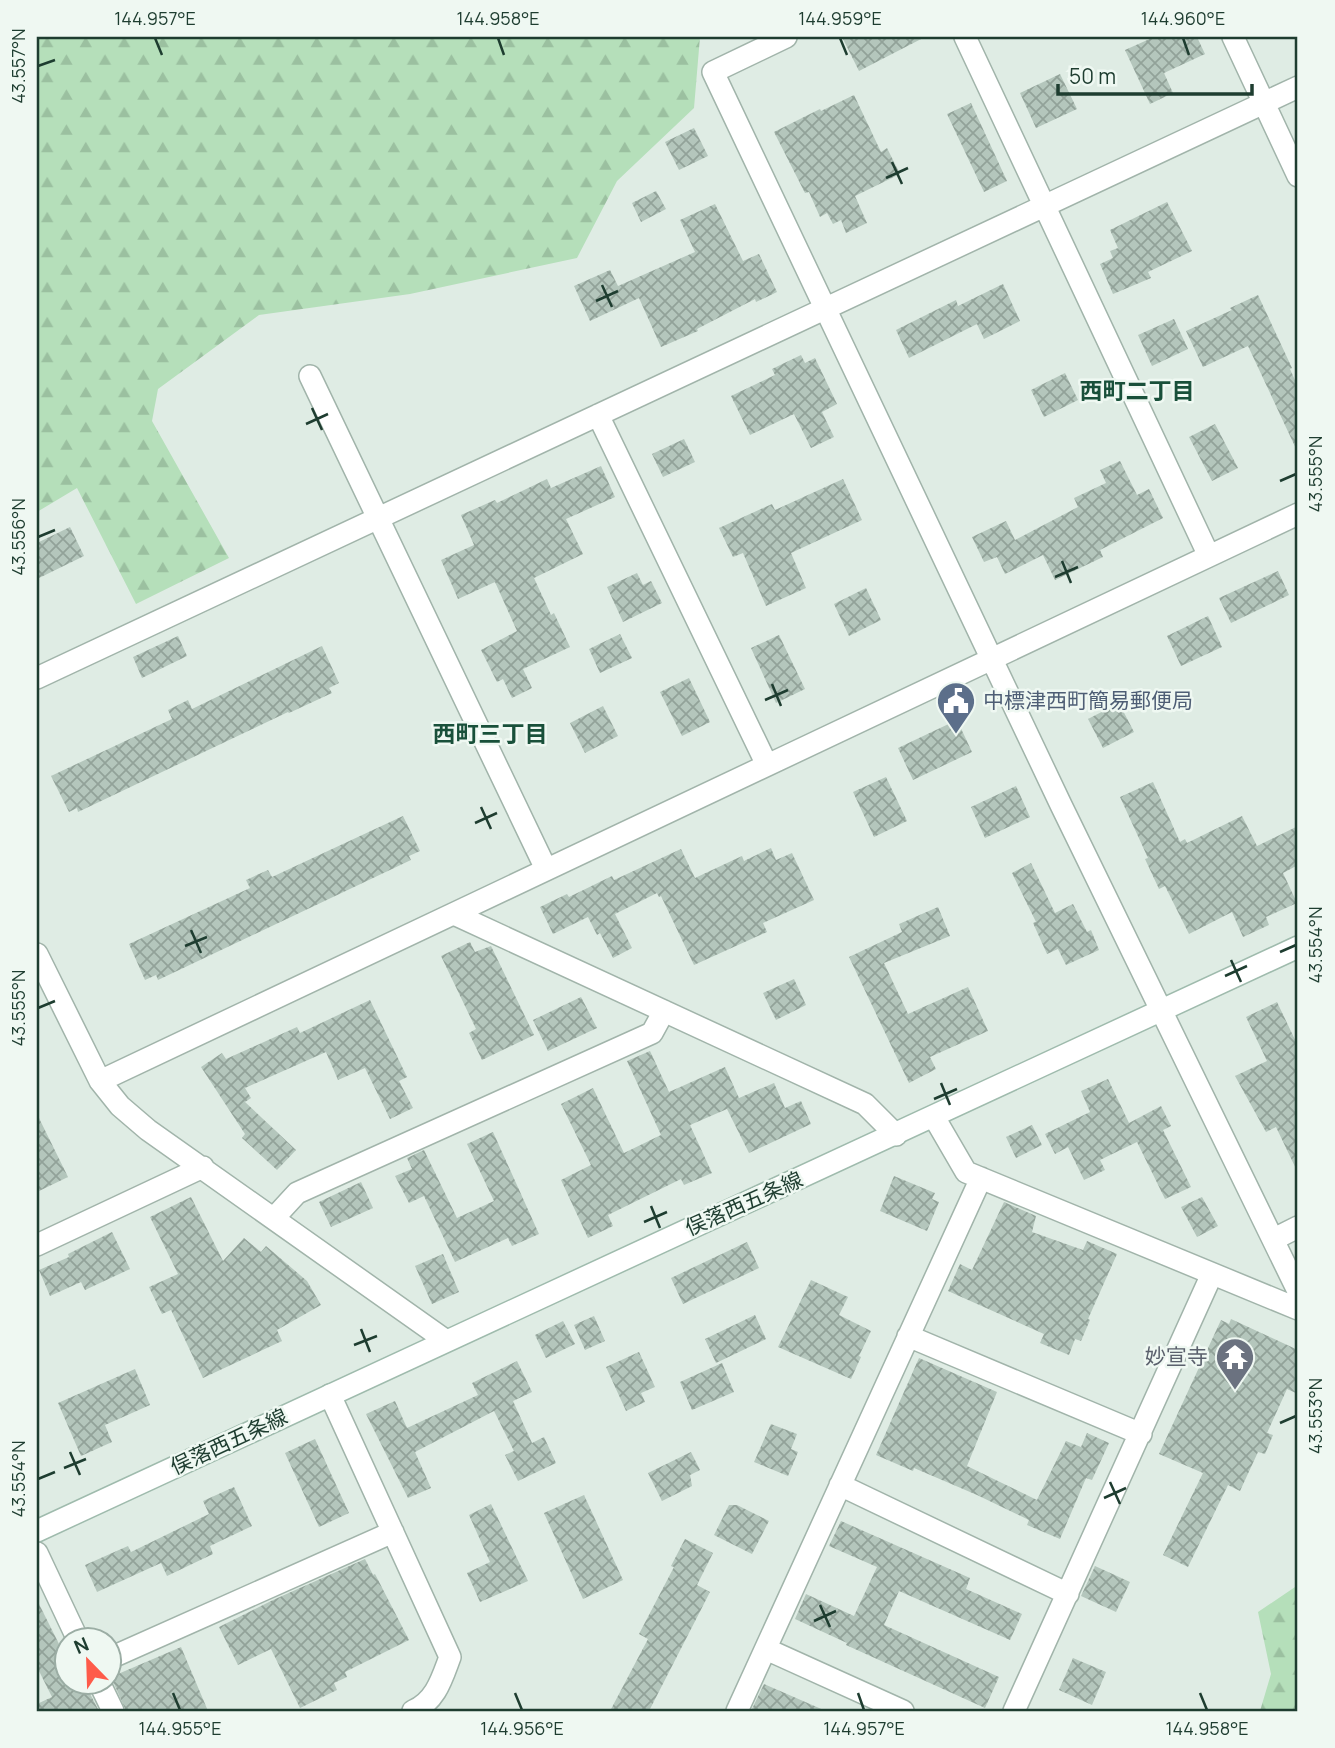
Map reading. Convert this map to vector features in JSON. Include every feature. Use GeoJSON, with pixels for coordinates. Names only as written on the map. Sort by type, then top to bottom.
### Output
{"type":"FeatureCollection","features":[{"type":"Feature","properties":{"kind":"street"},"geometry":{"type":"LineString","coordinates":[[786,37],[713,72],[991,659],[1298,1291]]}},
{"type":"Feature","properties":{"kind":"street"},"geometry":{"type":"LineString","coordinates":[[965,37],[1209,556]]}},
{"type":"Feature","properties":{"kind":"street"},"geometry":{"type":"LineString","coordinates":[[1233,37],[1298,176]]}},
{"type":"Feature","properties":{"kind":"street"},"geometry":{"type":"LineString","coordinates":[[37,678],[1298,87]]}},
{"type":"Feature","properties":{"kind":"street"},"geometry":{"type":"LineString","coordinates":[[310,376],[546,869]]}},
{"type":"Feature","properties":{"kind":"street"},"geometry":{"type":"LineString","coordinates":[[598,415],[767,765]]}},
{"type":"Feature","properties":{"kind":"street"},"geometry":{"type":"LineString","coordinates":[[100,1081],[1298,514]]}},
{"type":"Feature","properties":{"kind":"street"},"geometry":{"type":"LineString","coordinates":[[454,914],[865,1104],[896,1135]]}},
{"type":"Feature","properties":{"kind":"street","name":"俣落西五条線"},"geometry":{"type":"LineString","coordinates":[[37,1531],[1298,947]]}},
{"type":"Feature","properties":{"kind":"street"},"geometry":{"type":"LineString","coordinates":[[37,954],[100,1081],[120,1106],[148,1130],[445,1340]]}},
{"type":"Feature","properties":{"kind":"street"},"geometry":{"type":"LineString","coordinates":[[275,1218],[297,1193],[652,1033],[664,1011]]}},
{"type":"Feature","properties":{"kind":"street"},"geometry":{"type":"LineString","coordinates":[[934,1117],[966,1172],[1298,1309]]}},
{"type":"Feature","properties":{"kind":"street"},"geometry":{"type":"LineString","coordinates":[[37,1245],[203,1167]]}},
{"type":"Feature","properties":{"kind":"street"},"geometry":{"type":"LineString","coordinates":[[737,1711],[981,1178]]}},
{"type":"Feature","properties":{"kind":"street"},"geometry":{"type":"LineString","coordinates":[[1274,1239],[1298,1227]]}},
{"type":"Feature","properties":{"kind":"street"},"geometry":{"type":"LineString","coordinates":[[1014,1711],[1212,1274]]}},
{"type":"Feature","properties":{"kind":"street"},"geometry":{"type":"LineString","coordinates":[[908,1336],[1141,1434]]}},
{"type":"Feature","properties":{"kind":"street"},"geometry":{"type":"LineString","coordinates":[[330,1395],[450,1657],[439,1688],[422,1707],[413,1711]]}},
{"type":"Feature","properties":{"kind":"street"},"geometry":{"type":"LineString","coordinates":[[840,1485],[1068,1594]]}},
{"type":"Feature","properties":{"kind":"street"},"geometry":{"type":"LineString","coordinates":[[122,1654],[393,1532]]}},
{"type":"Feature","properties":{"kind":"street"},"geometry":{"type":"LineString","coordinates":[[37,1553],[71,1626]]}},
{"type":"Feature","properties":{"kind":"street"},"geometry":{"type":"LineString","coordinates":[[766,1649],[903,1711]]}},
{"type":"Feature","properties":{"kind":"green space"},"geometry":{"type":"Polygon","coordinates":[[[37,37],[700,37],[694,108],[617,181],[577,258],[410,294],[259,315],[158,389],[152,421],[229,558],[136,604],[77,488],[37,512],[37,37]]]}},
{"type":"Feature","properties":{"kind":"green space"},"geometry":{"type":"Polygon","coordinates":[[[1298,1585],[1298,1711],[1260,1711],[1271,1674],[1258,1612],[1298,1585]]]}},
{"type":"Feature","properties":{"kind":"building"},"geometry":{"type":"Polygon","coordinates":[[[842,37],[925,37],[859,71],[842,37]]]}},
{"type":"Feature","properties":{"kind":"building"},"geometry":{"type":"Polygon","coordinates":[[[1154,37],[1197,37],[1205,54],[1164,73],[1173,93],[1150,104],[1125,50],[1154,37]]]}},
{"type":"Feature","properties":{"kind":"building"},"geometry":{"type":"Polygon","coordinates":[[[1060,74],[1077,109],[1036,128],[1020,93],[1060,74]]]}},
{"type":"Feature","properties":{"kind":"building"},"geometry":{"type":"Polygon","coordinates":[[[854,95],[881,152],[887,148],[900,174],[855,196],[867,223],[846,233],[841,220],[833,224],[827,213],[820,217],[809,192],[805,193],[774,132],[854,95]]]}},
{"type":"Feature","properties":{"kind":"building"},"geometry":{"type":"Polygon","coordinates":[[[971,103],[1007,181],[984,192],[947,114],[971,103]]]}},
{"type":"Feature","properties":{"kind":"building"},"geometry":{"type":"Polygon","coordinates":[[[694,128],[708,156],[679,170],[665,142],[694,128]]]}},
{"type":"Feature","properties":{"kind":"building"},"geometry":{"type":"Polygon","coordinates":[[[656,191],[666,209],[641,222],[632,203],[656,191]]]}},
{"type":"Feature","properties":{"kind":"building"},"geometry":{"type":"Polygon","coordinates":[[[1167,202],[1192,251],[1148,272],[1151,278],[1113,294],[1100,264],[1113,258],[1110,251],[1118,248],[1110,230],[1167,202]]]}},
{"type":"Feature","properties":{"kind":"building"},"geometry":{"type":"Polygon","coordinates":[[[715,204],[743,261],[759,254],[777,292],[756,302],[755,299],[697,329],[698,331],[661,347],[639,298],[590,321],[574,286],[610,270],[618,286],[695,252],[680,220],[715,204]]]}},
{"type":"Feature","properties":{"kind":"building"},"geometry":{"type":"Polygon","coordinates":[[[1003,284],[1020,321],[984,339],[977,324],[909,358],[896,330],[956,300],[958,306],[1003,284]]]}},
{"type":"Feature","properties":{"kind":"building"},"geometry":{"type":"Polygon","coordinates":[[[1258,295],[1298,387],[1298,453],[1248,346],[1203,367],[1186,331],[1258,295]]]}},
{"type":"Feature","properties":{"kind":"building"},"geometry":{"type":"Polygon","coordinates":[[[1174,319],[1188,349],[1152,366],[1138,335],[1174,319]]]}},
{"type":"Feature","properties":{"kind":"building"},"geometry":{"type":"Polygon","coordinates":[[[801,355],[805,363],[815,358],[837,404],[822,412],[834,437],[811,448],[794,414],[750,435],[731,396],[775,375],[772,369],[801,355]]]}},
{"type":"Feature","properties":{"kind":"building"},"geometry":{"type":"Polygon","coordinates":[[[1065,373],[1078,400],[1044,417],[1031,390],[1065,373]]]}},
{"type":"Feature","properties":{"kind":"building"},"geometry":{"type":"Polygon","coordinates":[[[1215,424],[1238,468],[1212,481],[1189,437],[1215,424]]]}},
{"type":"Feature","properties":{"kind":"building"},"geometry":{"type":"Polygon","coordinates":[[[684,439],[695,462],[663,477],[652,454],[684,439]]]}},
{"type":"Feature","properties":{"kind":"building"},"geometry":{"type":"Polygon","coordinates":[[[1120,461],[1137,495],[1149,489],[1163,518],[1100,550],[1103,557],[1055,580],[1043,555],[1005,574],[997,557],[984,562],[972,537],[1006,521],[1015,540],[1078,507],[1074,498],[1106,483],[1100,470],[1120,461]]]}},
{"type":"Feature","properties":{"kind":"building"},"geometry":{"type":"Polygon","coordinates":[[[601,466],[615,497],[566,519],[583,554],[534,578],[570,647],[523,669],[532,688],[512,698],[503,679],[497,682],[481,650],[517,631],[495,582],[458,599],[441,560],[474,545],[461,515],[495,500],[497,503],[547,479],[551,488],[601,466]]]}},
{"type":"Feature","properties":{"kind":"building"},"geometry":{"type":"Polygon","coordinates":[[[843,479],[862,520],[791,553],[806,588],[766,606],[743,553],[733,557],[719,528],[772,504],[775,510],[843,479]]]}},
{"type":"Feature","properties":{"kind":"building"},"geometry":{"type":"Polygon","coordinates":[[[70,527],[84,556],[37,579],[37,543],[70,527]]]}},
{"type":"Feature","properties":{"kind":"building"},"geometry":{"type":"Polygon","coordinates":[[[1278,571],[1289,595],[1231,623],[1219,598],[1278,571]]]}},
{"type":"Feature","properties":{"kind":"building"},"geometry":{"type":"Polygon","coordinates":[[[637,573],[643,585],[651,581],[662,603],[623,622],[607,587],[637,573]]]}},
{"type":"Feature","properties":{"kind":"building"},"geometry":{"type":"Polygon","coordinates":[[[866,588],[881,620],[849,636],[834,604],[866,588]]]}},
{"type":"Feature","properties":{"kind":"building"},"geometry":{"type":"Polygon","coordinates":[[[1208,616],[1222,647],[1181,666],[1167,636],[1208,616]]]}},
{"type":"Feature","properties":{"kind":"building"},"geometry":{"type":"Polygon","coordinates":[[[620,634],[632,658],[600,673],[589,649],[620,634]]]}},
{"type":"Feature","properties":{"kind":"building"},"geometry":{"type":"Polygon","coordinates":[[[779,635],[805,689],[776,703],[751,648],[779,635]]]}},
{"type":"Feature","properties":{"kind":"building"},"geometry":{"type":"Polygon","coordinates":[[[178,636],[187,656],[142,678],[133,657],[178,636]]]}},
{"type":"Feature","properties":{"kind":"building"},"geometry":{"type":"Polygon","coordinates":[[[322,646],[339,683],[329,688],[332,693],[78,812],[77,808],[69,812],[51,776],[172,719],[168,710],[188,700],[192,709],[322,646]]]}},
{"type":"Feature","properties":{"kind":"building"},"geometry":{"type":"Polygon","coordinates":[[[689,678],[710,722],[682,736],[660,692],[689,678]]]}},
{"type":"Feature","properties":{"kind":"building"},"geometry":{"type":"Polygon","coordinates":[[[1119,703],[1134,732],[1103,748],[1088,719],[1119,703]]]}},
{"type":"Feature","properties":{"kind":"building"},"geometry":{"type":"Polygon","coordinates":[[[603,706],[618,736],[585,753],[570,723],[603,706]]]}},
{"type":"Feature","properties":{"kind":"building"},"geometry":{"type":"Polygon","coordinates":[[[957,720],[972,752],[913,780],[898,748],[957,720]]]}},
{"type":"Feature","properties":{"kind":"building"},"geometry":{"type":"Polygon","coordinates":[[[886,777],[907,821],[874,837],[853,792],[886,777]]]}},
{"type":"Feature","properties":{"kind":"building"},"geometry":{"type":"Polygon","coordinates":[[[1153,782],[1180,842],[1185,839],[1187,843],[1242,816],[1257,846],[1298,826],[1298,865],[1283,873],[1297,903],[1266,917],[1269,925],[1243,937],[1232,912],[1189,934],[1165,886],[1159,889],[1120,797],[1153,782]]]}},
{"type":"Feature","properties":{"kind":"building"},"geometry":{"type":"Polygon","coordinates":[[[1016,786],[1030,817],[985,838],[971,807],[1016,786]]]}},
{"type":"Feature","properties":{"kind":"building"},"geometry":{"type":"Polygon","coordinates":[[[403,816],[420,851],[409,856],[411,860],[158,980],[156,975],[145,980],[129,944],[250,888],[246,880],[268,870],[272,877],[403,816]]]}},
{"type":"Feature","properties":{"kind":"building"},"geometry":{"type":"Polygon","coordinates":[[[771,848],[776,860],[792,853],[814,900],[763,923],[767,932],[694,965],[661,896],[657,893],[615,914],[632,948],[613,958],[588,917],[553,934],[540,907],[567,894],[569,897],[612,876],[614,880],[681,849],[695,878],[742,856],[744,861],[771,848]]]}},
{"type":"Feature","properties":{"kind":"building"},"geometry":{"type":"Polygon","coordinates":[[[1031,863],[1055,913],[1073,904],[1087,932],[1091,930],[1099,950],[1066,965],[1058,949],[1047,954],[1033,923],[1036,922],[1012,873],[1031,863]]]}},
{"type":"Feature","properties":{"kind":"building"},"geometry":{"type":"Polygon","coordinates":[[[938,907],[950,936],[884,963],[908,1014],[968,987],[988,1031],[930,1057],[936,1069],[909,1083],[849,957],[902,932],[899,924],[938,907]]]}},
{"type":"Feature","properties":{"kind":"building"},"geometry":{"type":"Polygon","coordinates":[[[470,942],[475,952],[491,946],[534,1035],[482,1060],[469,1033],[476,1029],[441,956],[470,942]]]}},
{"type":"Feature","properties":{"kind":"building"},"geometry":{"type":"Polygon","coordinates":[[[794,979],[806,1005],[776,1020],[763,993],[794,979]]]}},
{"type":"Feature","properties":{"kind":"building"},"geometry":{"type":"Polygon","coordinates":[[[581,997],[597,1028],[548,1051],[533,1020],[581,997]]]}},
{"type":"Feature","properties":{"kind":"building"},"geometry":{"type":"Polygon","coordinates":[[[370,1000],[407,1077],[399,1081],[413,1108],[390,1119],[365,1068],[338,1080],[326,1052],[245,1088],[251,1098],[245,1102],[296,1150],[277,1170],[242,1138],[245,1134],[201,1067],[222,1053],[226,1059],[297,1027],[300,1033],[370,1000]]]}},
{"type":"Feature","properties":{"kind":"building"},"geometry":{"type":"Polygon","coordinates":[[[1277,1002],[1298,1046],[1298,1173],[1276,1127],[1266,1132],[1235,1076],[1267,1061],[1246,1017],[1277,1002]]]}},
{"type":"Feature","properties":{"kind":"building"},"geometry":{"type":"Polygon","coordinates":[[[650,1051],[669,1092],[725,1067],[739,1098],[774,1083],[785,1108],[801,1101],[811,1124],[749,1153],[727,1109],[690,1125],[712,1173],[684,1185],[681,1179],[608,1215],[613,1226],[588,1238],[561,1180],[591,1165],[561,1104],[593,1088],[624,1153],[661,1135],[627,1061],[650,1051]]]}},
{"type":"Feature","properties":{"kind":"building"},"geometry":{"type":"Polygon","coordinates":[[[1108,1079],[1129,1123],[1161,1106],[1171,1126],[1163,1130],[1191,1187],[1165,1199],[1137,1142],[1100,1160],[1105,1170],[1084,1180],[1068,1147],[1055,1154],[1045,1134],[1090,1112],[1081,1091],[1108,1079]]]}},
{"type":"Feature","properties":{"kind":"building"},"geometry":{"type":"Polygon","coordinates":[[[37,1114],[68,1177],[37,1192],[37,1114]]]}},
{"type":"Feature","properties":{"kind":"building"},"geometry":{"type":"Polygon","coordinates":[[[1032,1125],[1042,1145],[1016,1158],[1006,1137],[1032,1125]]]}},
{"type":"Feature","properties":{"kind":"building"},"geometry":{"type":"Polygon","coordinates":[[[493,1132],[539,1234],[512,1246],[508,1238],[455,1262],[424,1196],[409,1203],[395,1176],[412,1169],[407,1158],[424,1150],[457,1218],[494,1201],[467,1144],[493,1132]]]}},
{"type":"Feature","properties":{"kind":"building"},"geometry":{"type":"Polygon","coordinates":[[[894,1176],[935,1193],[932,1199],[939,1202],[927,1231],[880,1211],[894,1176]]]}},
{"type":"Feature","properties":{"kind":"building"},"geometry":{"type":"Polygon","coordinates":[[[361,1182],[373,1208],[331,1227],[319,1202],[361,1182]]]}},
{"type":"Feature","properties":{"kind":"building"},"geometry":{"type":"Polygon","coordinates":[[[191,1197],[223,1261],[244,1238],[261,1252],[266,1246],[307,1281],[321,1305],[277,1330],[282,1341],[203,1378],[171,1310],[162,1314],[149,1287],[178,1274],[150,1217],[191,1197]]]}},
{"type":"Feature","properties":{"kind":"building"},"geometry":{"type":"Polygon","coordinates":[[[1202,1197],[1218,1226],[1197,1237],[1181,1207],[1202,1197]]]}},
{"type":"Feature","properties":{"kind":"building"},"geometry":{"type":"Polygon","coordinates":[[[1004,1202],[1036,1216],[1032,1232],[1083,1250],[1087,1241],[1117,1254],[1081,1341],[1075,1339],[1069,1355],[1040,1343],[1044,1334],[948,1291],[960,1264],[972,1270],[1004,1202]]]}},
{"type":"Feature","properties":{"kind":"building"},"geometry":{"type":"Polygon","coordinates":[[[112,1232],[130,1269],[85,1290],[81,1282],[50,1296],[39,1270],[69,1257],[68,1254],[112,1232]]]}},
{"type":"Feature","properties":{"kind":"building"},"geometry":{"type":"Polygon","coordinates":[[[747,1242],[759,1268],[683,1304],[671,1278],[747,1242]]]}},
{"type":"Feature","properties":{"kind":"building"},"geometry":{"type":"Polygon","coordinates":[[[443,1254],[459,1292],[432,1304],[415,1266],[443,1254]]]}},
{"type":"Feature","properties":{"kind":"building"},"geometry":{"type":"Polygon","coordinates":[[[811,1280],[848,1297],[839,1315],[871,1331],[851,1379],[778,1347],[811,1280]]]}},
{"type":"Feature","properties":{"kind":"building"},"geometry":{"type":"Polygon","coordinates":[[[755,1315],[766,1339],[716,1363],[705,1339],[755,1315]]]}},
{"type":"Feature","properties":{"kind":"building"},"geometry":{"type":"Polygon","coordinates":[[[594,1316],[605,1341],[585,1350],[574,1325],[594,1316]]]}},
{"type":"Feature","properties":{"kind":"building","name":"妙宣寺"},"geometry":{"type":"Polygon","coordinates":[[[1231,1319],[1298,1350],[1298,1394],[1287,1389],[1267,1433],[1273,1435],[1265,1454],[1258,1452],[1240,1491],[1228,1485],[1188,1567],[1163,1555],[1203,1473],[1159,1454],[1221,1320],[1229,1324],[1231,1319]]]}},
{"type":"Feature","properties":{"kind":"building"},"geometry":{"type":"Polygon","coordinates":[[[563,1321],[575,1344],[546,1358],[535,1335],[563,1321]]]}},
{"type":"Feature","properties":{"kind":"building"},"geometry":{"type":"Polygon","coordinates":[[[639,1352],[655,1387],[641,1393],[645,1402],[626,1411],[606,1367],[639,1352]]]}},
{"type":"Feature","properties":{"kind":"building"},"geometry":{"type":"Polygon","coordinates":[[[919,1358],[997,1392],[967,1466],[1037,1500],[1066,1441],[1081,1447],[1087,1433],[1109,1443],[1092,1480],[1086,1478],[1060,1539],[1027,1525],[1029,1520],[977,1495],[876,1455],[919,1358]]]}},
{"type":"Feature","properties":{"kind":"building"},"geometry":{"type":"Polygon","coordinates":[[[517,1361],[532,1392],[513,1401],[532,1443],[544,1437],[556,1463],[518,1481],[505,1455],[514,1451],[494,1411],[415,1452],[431,1488],[408,1498],[366,1414],[395,1401],[407,1428],[478,1395],[472,1383],[517,1361]]]}},
{"type":"Feature","properties":{"kind":"building"},"geometry":{"type":"Polygon","coordinates":[[[722,1363],[734,1392],[692,1410],[680,1382],[722,1363]]]}},
{"type":"Feature","properties":{"kind":"building"},"geometry":{"type":"Polygon","coordinates":[[[135,1369],[150,1405],[105,1425],[112,1442],[81,1456],[58,1403],[135,1369]]]}},
{"type":"Feature","properties":{"kind":"building"},"geometry":{"type":"Polygon","coordinates":[[[771,1424],[797,1434],[791,1449],[798,1452],[788,1476],[754,1462],[771,1424]]]}},
{"type":"Feature","properties":{"kind":"building"},"geometry":{"type":"Polygon","coordinates":[[[315,1439],[349,1513],[319,1527],[285,1453],[315,1439]]]}},
{"type":"Feature","properties":{"kind":"building"},"geometry":{"type":"Polygon","coordinates":[[[691,1452],[700,1470],[690,1475],[692,1486],[662,1501],[648,1473],[691,1452]]]}},
{"type":"Feature","properties":{"kind":"building"},"geometry":{"type":"Polygon","coordinates":[[[234,1487],[252,1526],[210,1546],[213,1554],[167,1576],[161,1563],[97,1592],[85,1565],[128,1546],[131,1552],[209,1514],[203,1501],[234,1487]]]}},
{"type":"Feature","properties":{"kind":"building"},"geometry":{"type":"Polygon","coordinates":[[[584,1495],[623,1580],[583,1599],[544,1513],[584,1495]]]}},
{"type":"Feature","properties":{"kind":"building"},"geometry":{"type":"Polygon","coordinates":[[[491,1504],[528,1581],[480,1602],[467,1573],[490,1562],[469,1515],[491,1504]]]}},
{"type":"Feature","properties":{"kind":"building"},"geometry":{"type":"Polygon","coordinates":[[[729,1505],[737,1505],[769,1521],[752,1554],[714,1535],[729,1505]]]}},
{"type":"Feature","properties":{"kind":"building"},"geometry":{"type":"Polygon","coordinates":[[[841,1521],[970,1578],[966,1589],[1022,1614],[1010,1640],[899,1591],[884,1625],[999,1677],[985,1708],[795,1619],[806,1594],[854,1616],[877,1567],[829,1546],[841,1521]]]}},
{"type":"Feature","properties":{"kind":"building"},"geometry":{"type":"Polygon","coordinates":[[[685,1539],[713,1553],[697,1585],[710,1592],[649,1711],[610,1711],[648,1639],[639,1634],[674,1567],[671,1566],[685,1539]]]}},
{"type":"Feature","properties":{"kind":"building"},"geometry":{"type":"Polygon","coordinates":[[[365,1559],[409,1640],[345,1672],[347,1677],[334,1683],[337,1690],[300,1708],[271,1649],[238,1665],[219,1627],[365,1559]]]}},
{"type":"Feature","properties":{"kind":"building"},"geometry":{"type":"Polygon","coordinates":[[[1095,1566],[1130,1582],[1116,1612],[1081,1596],[1095,1566]]]}},
{"type":"Feature","properties":{"kind":"building"},"geometry":{"type":"Polygon","coordinates":[[[37,1600],[52,1630],[52,1696],[91,1696],[99,1711],[37,1711],[37,1704],[52,1697],[37,1667],[37,1600]]]}},
{"type":"Feature","properties":{"kind":"building"},"geometry":{"type":"Polygon","coordinates":[[[181,1647],[208,1711],[126,1711],[119,1696],[122,1696],[122,1672],[181,1647]]]}},
{"type":"Feature","properties":{"kind":"building"},"geometry":{"type":"Polygon","coordinates":[[[1073,1658],[1106,1672],[1092,1705],[1059,1690],[1073,1658]]]}},
{"type":"Feature","properties":{"kind":"building"},"geometry":{"type":"Polygon","coordinates":[[[764,1684],[826,1711],[751,1711],[764,1684]]]}},
{"type":"Feature","properties":{"kind":"place","name":"中標津西町簡易郵便局"},"geometry":{"type":"Point","coordinates":[956,735]}},
{"type":"Feature","properties":{"kind":"place","name":"妙宣寺"},"geometry":{"type":"Point","coordinates":[1235,1391]}},
{"type":"Feature","properties":{"kind":"district","name":"西町二丁目"},"geometry":{"type":"Point","coordinates":[1137,391]}},
{"type":"Feature","properties":{"kind":"district","name":"西町三丁目"},"geometry":{"type":"Point","coordinates":[490,734]}}]}
